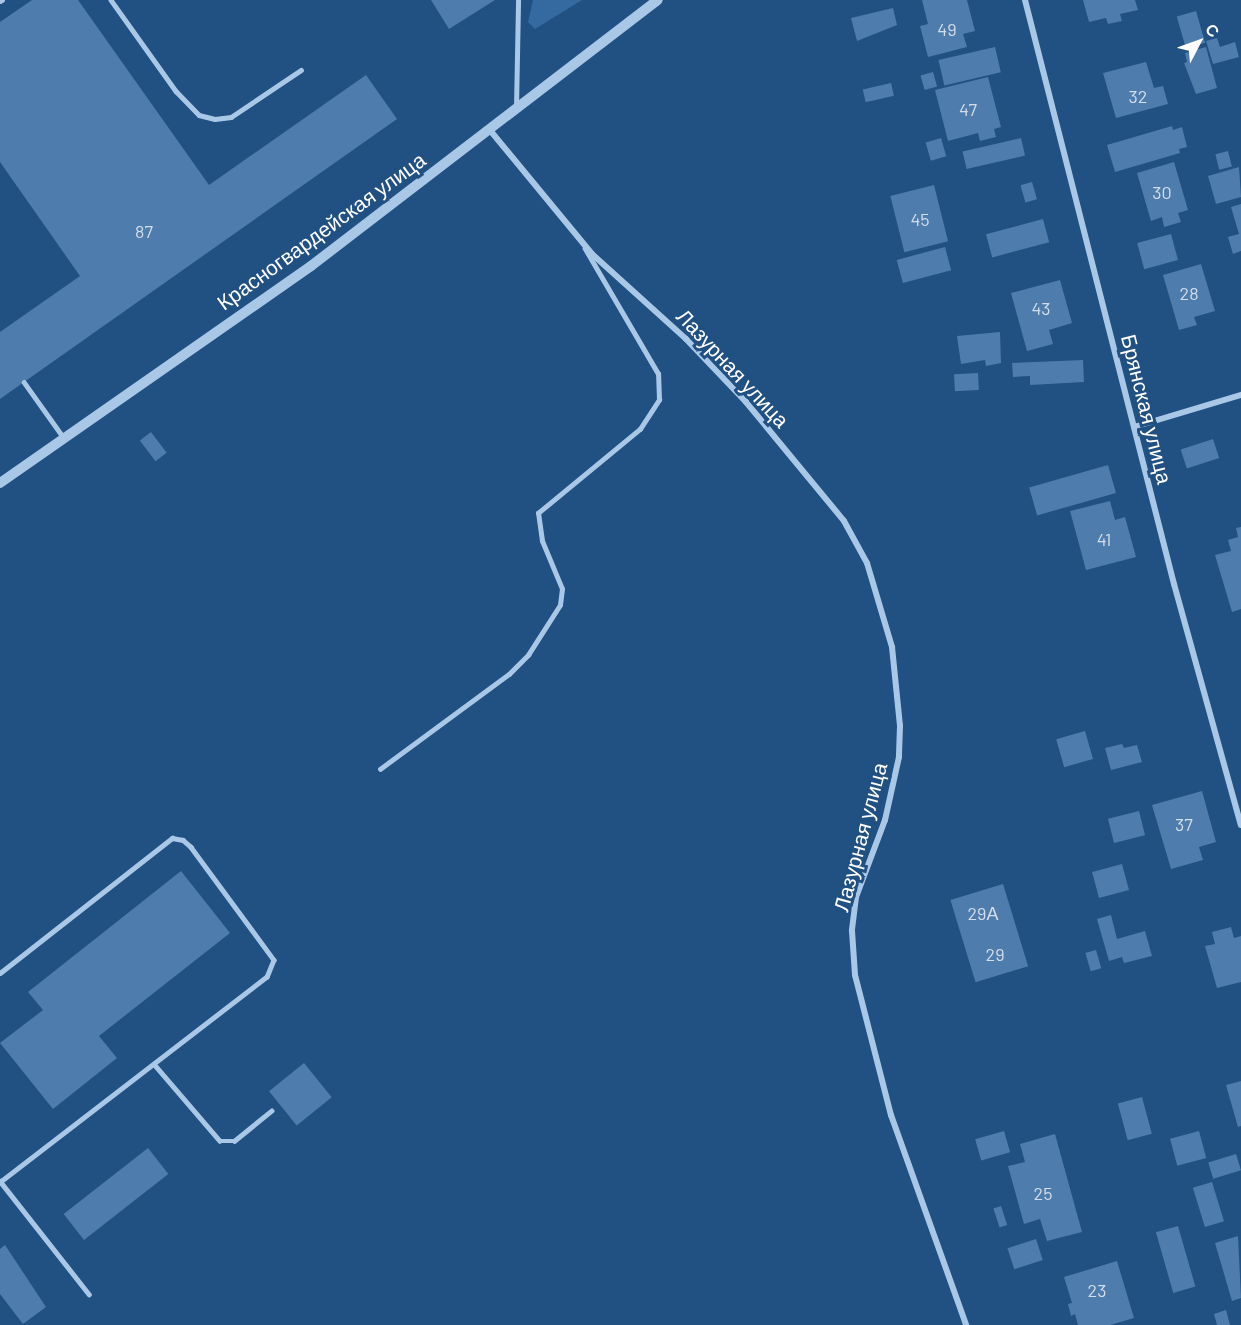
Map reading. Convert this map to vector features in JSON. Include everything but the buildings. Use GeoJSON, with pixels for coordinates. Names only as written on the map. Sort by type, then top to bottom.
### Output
{"type":"FeatureCollection","features":[{"type":"Feature","properties":{"kind":"street","name":"Красногвардейская улица"},"geometry":{"type":"LineString","coordinates":[[0,483],[311,266],[658,0]]}},
{"type":"Feature","properties":{"kind":"street","name":"Брянская улица"},"geometry":{"type":"LineString","coordinates":[[1025,0],[1134,427],[1241,825]]}},
{"type":"Feature","properties":{"kind":"street","name":"Лазурная улица"},"geometry":{"type":"LineString","coordinates":[[489,129],[579,239],[622,284],[686,339],[809,475],[844,521],[867,562],[883,604],[897,688],[899,757],[885,820],[856,897],[852,931],[855,975],[891,1115],[966,1325]]}},
{"type":"Feature","properties":{"kind":"street"},"geometry":{"type":"LineString","coordinates":[[1134,427],[1241,395]]}},
{"type":"Feature","properties":{"kind":"lane"},"geometry":{"type":"LineString","coordinates":[[111,0],[176,91],[200,115],[215,119],[231,117],[301,70]]}},
{"type":"Feature","properties":{"kind":"lane"},"geometry":{"type":"LineString","coordinates":[[516,108],[518,0]]}},
{"type":"Feature","properties":{"kind":"lane"},"geometry":{"type":"LineString","coordinates":[[380,769],[508,674],[528,655],[560,605],[562,589],[542,541],[538,513],[640,429],[659,400],[658,374],[579,239]]}},
{"type":"Feature","properties":{"kind":"lane"},"geometry":{"type":"LineString","coordinates":[[24,382],[64,438]]}},
{"type":"Feature","properties":{"kind":"lane"},"geometry":{"type":"LineString","coordinates":[[0,973],[164,842],[183,840],[274,960],[267,977],[0,1182],[89,1294]]}},
{"type":"Feature","properties":{"kind":"lane"},"geometry":{"type":"LineString","coordinates":[[154,1064],[220,1141],[234,1141],[271,1111]]}},
{"type":"Feature","properties":{"kind":"shaded area"},"geometry":{"type":"Polygon","coordinates":[[[533,0],[582,0],[535,29],[528,22],[533,0]]]}}]}
